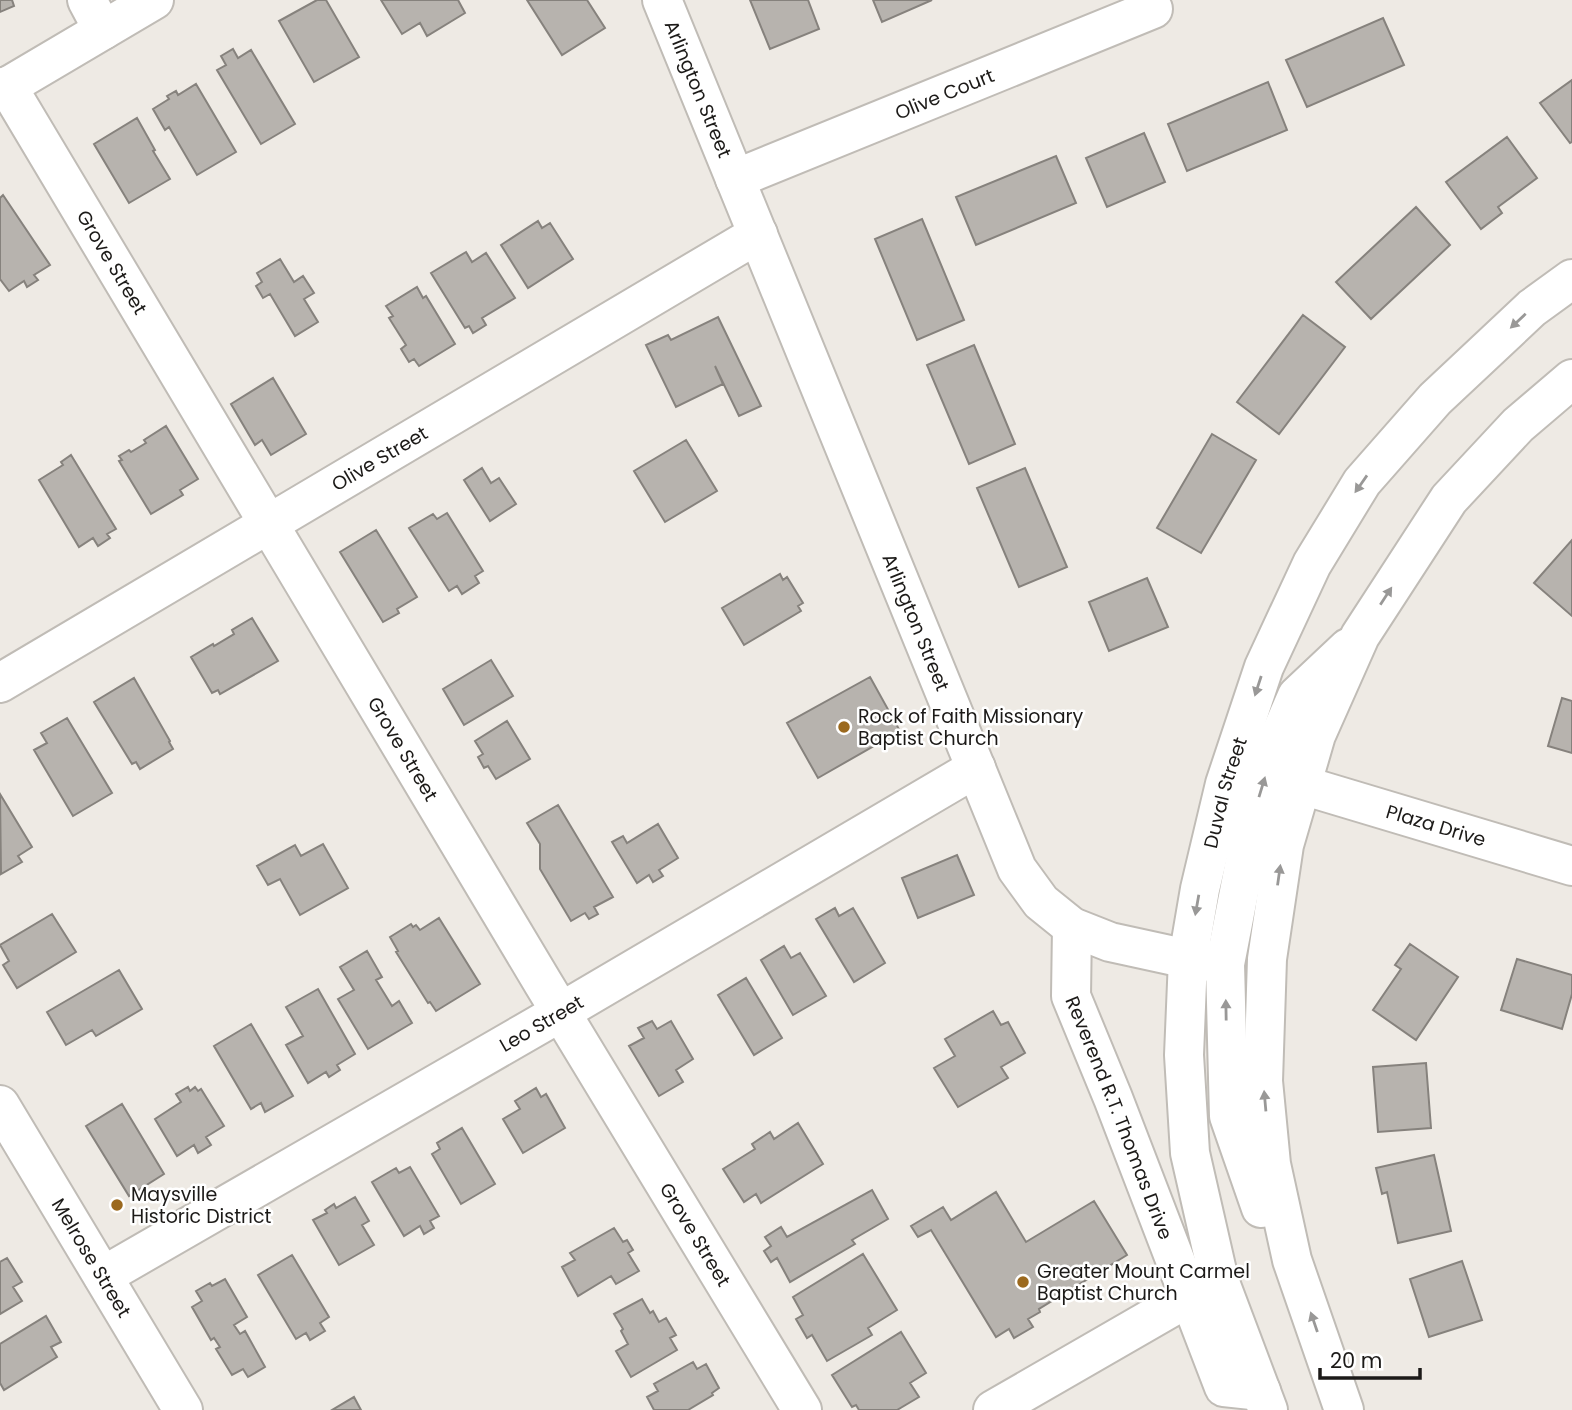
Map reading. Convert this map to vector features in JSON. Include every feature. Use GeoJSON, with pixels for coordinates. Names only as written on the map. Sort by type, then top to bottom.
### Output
{"type":"FeatureCollection","features":[{"type":"Feature","properties":{"kind":"street"},"geometry":{"type":"LineString","coordinates":[[4,89],[94,15],[154,0]]}},
{"type":"Feature","properties":{"kind":"street","name":"Arlington Street"},"geometry":{"type":"LineString","coordinates":[[662,0],[1017,869],[1041,902],[1072,927],[1110,942],[1225,964]]}},
{"type":"Feature","properties":{"kind":"street","name":"Olive Court"},"geometry":{"type":"LineString","coordinates":[[735,179],[1153,9]]}},
{"type":"Feature","properties":{"kind":"street","name":"Grove Street"},"geometry":{"type":"LineString","coordinates":[[4,89],[802,1410]]}},
{"type":"Feature","properties":{"kind":"street","name":"Olive Street"},"geometry":{"type":"LineString","coordinates":[[0,683],[758,234]]}},
{"type":"Feature","properties":{"kind":"street","name":"Duval Street"},"geometry":{"type":"LineString","coordinates":[[1265,1401],[1219,1280],[1191,1153],[1184,1055],[1188,959],[1200,889],[1225,784],[1264,667],[1312,564],[1362,482],[1435,399],[1532,308],[1572,279]]}},
{"type":"Feature","properties":{"kind":"street"},"geometry":{"type":"LineString","coordinates":[[1344,1410],[1292,1260],[1271,1164],[1264,1081],[1267,959],[1284,845],[1316,736],[1360,636],[1449,499],[1518,425],[1572,379]]}},
{"type":"Feature","properties":{"kind":"street"},"geometry":{"type":"LineString","coordinates":[[1292,1260],[1264,1217],[1229,1116],[1225,964],[1254,815],[1274,749],[1297,696],[1360,636]]}},
{"type":"Feature","properties":{"kind":"street","name":"Leo Street"},"geometry":{"type":"LineString","coordinates":[[103,1276],[561,1012],[976,768]]}},
{"type":"Feature","properties":{"kind":"street","name":"Plaza Drive"},"geometry":{"type":"LineString","coordinates":[[1302,785],[1572,866]]}},
{"type":"Feature","properties":{"kind":"street","name":"Reverend R.T. Thomas Drive"},"geometry":{"type":"LineString","coordinates":[[1072,927],[1071,996],[1224,1387],[1265,1401]]}},
{"type":"Feature","properties":{"kind":"street","name":"Melrose Street"},"geometry":{"type":"LineString","coordinates":[[0,1105],[183,1410]]}},
{"type":"Feature","properties":{"kind":"street"},"geometry":{"type":"LineString","coordinates":[[993,1410],[1189,1297]]}},
{"type":"Feature","properties":{"kind":"building"},"geometry":{"type":"Polygon","coordinates":[[[0,0],[12,0],[14,6],[0,12],[0,0]]]}},
{"type":"Feature","properties":{"kind":"building"},"geometry":{"type":"Polygon","coordinates":[[[317,0],[326,0],[359,57],[314,82],[279,21],[317,0]]]}},
{"type":"Feature","properties":{"kind":"building"},"geometry":{"type":"Polygon","coordinates":[[[381,0],[458,0],[465,13],[427,36],[420,23],[402,34],[381,0]]]}},
{"type":"Feature","properties":{"kind":"building"},"geometry":{"type":"Polygon","coordinates":[[[527,0],[587,0],[605,28],[562,55],[527,0]]]}},
{"type":"Feature","properties":{"kind":"building"},"geometry":{"type":"Polygon","coordinates":[[[750,0],[808,0],[819,29],[770,49],[750,0]]]}},
{"type":"Feature","properties":{"kind":"building"},"geometry":{"type":"Polygon","coordinates":[[[873,0],[932,0],[882,22],[873,0]]]}},
{"type":"Feature","properties":{"kind":"building"},"geometry":{"type":"Polygon","coordinates":[[[1383,18],[1404,65],[1307,107],[1286,60],[1383,18]]]}},
{"type":"Feature","properties":{"kind":"building"},"geometry":{"type":"Polygon","coordinates":[[[233,49],[238,58],[251,50],[295,124],[261,144],[217,70],[226,65],[221,56],[233,49]]]}},
{"type":"Feature","properties":{"kind":"building"},"geometry":{"type":"Polygon","coordinates":[[[1572,80],[1572,142],[1570,143],[1540,103],[1572,80]]]}},
{"type":"Feature","properties":{"kind":"building"},"geometry":{"type":"Polygon","coordinates":[[[1268,82],[1287,130],[1187,171],[1168,124],[1268,82]]]}},
{"type":"Feature","properties":{"kind":"building"},"geometry":{"type":"Polygon","coordinates":[[[196,84],[236,152],[197,175],[169,127],[165,130],[153,109],[169,99],[167,96],[176,91],[178,95],[196,84]]]}},
{"type":"Feature","properties":{"kind":"building"},"geometry":{"type":"Polygon","coordinates":[[[137,118],[170,179],[129,203],[94,144],[137,118]]]}},
{"type":"Feature","properties":{"kind":"building"},"geometry":{"type":"Polygon","coordinates":[[[1144,133],[1165,182],[1107,207],[1086,158],[1144,133]]]}},
{"type":"Feature","properties":{"kind":"building"},"geometry":{"type":"Polygon","coordinates":[[[1507,137],[1537,178],[1498,207],[1502,213],[1481,229],[1446,182],[1507,137]]]}},
{"type":"Feature","properties":{"kind":"building"},"geometry":{"type":"Polygon","coordinates":[[[1056,156],[1076,203],[976,245],[956,197],[1056,156]]]}},
{"type":"Feature","properties":{"kind":"building"},"geometry":{"type":"Polygon","coordinates":[[[3,195],[50,265],[34,275],[38,280],[27,287],[24,281],[9,291],[0,279],[0,198],[3,195]]]}},
{"type":"Feature","properties":{"kind":"building"},"geometry":{"type":"Polygon","coordinates":[[[1416,207],[1450,245],[1371,319],[1336,282],[1416,207]]]}},
{"type":"Feature","properties":{"kind":"building"},"geometry":{"type":"Polygon","coordinates":[[[922,219],[964,320],[917,340],[875,239],[922,219]]]}},
{"type":"Feature","properties":{"kind":"building"},"geometry":{"type":"Polygon","coordinates":[[[538,221],[542,228],[550,223],[573,259],[528,288],[501,245],[538,221]]]}},
{"type":"Feature","properties":{"kind":"building"},"geometry":{"type":"Polygon","coordinates":[[[466,252],[472,262],[486,253],[515,298],[482,318],[486,325],[473,333],[469,326],[465,328],[431,273],[466,252]]]}},
{"type":"Feature","properties":{"kind":"building"},"geometry":{"type":"Polygon","coordinates":[[[280,259],[294,282],[303,276],[314,293],[304,299],[318,322],[295,336],[270,294],[263,298],[256,286],[262,282],[257,273],[280,259]]]}},
{"type":"Feature","properties":{"kind":"building"},"geometry":{"type":"Polygon","coordinates":[[[417,287],[423,298],[426,296],[455,344],[419,366],[414,359],[409,362],[401,349],[406,345],[389,318],[393,316],[386,306],[417,287]]]}},
{"type":"Feature","properties":{"kind":"building"},"geometry":{"type":"Polygon","coordinates":[[[1303,315],[1345,347],[1279,434],[1237,402],[1303,315]]]}},
{"type":"Feature","properties":{"kind":"building"},"geometry":{"type":"Polygon","coordinates":[[[718,317],[761,406],[739,416],[715,366],[723,384],[676,407],[646,345],[668,335],[671,340],[718,317]]]}},
{"type":"Feature","properties":{"kind":"building"},"geometry":{"type":"Polygon","coordinates":[[[974,345],[1015,444],[969,464],[927,365],[974,345]]]}},
{"type":"Feature","properties":{"kind":"building"},"geometry":{"type":"Polygon","coordinates":[[[273,378],[306,434],[271,455],[262,440],[255,445],[231,404],[273,378]]]}},
{"type":"Feature","properties":{"kind":"building"},"geometry":{"type":"Polygon","coordinates":[[[166,426],[198,479],[180,490],[183,495],[151,514],[119,461],[122,460],[119,456],[146,443],[144,440],[166,426]]]}},
{"type":"Feature","properties":{"kind":"building"},"geometry":{"type":"Polygon","coordinates":[[[1212,434],[1256,460],[1201,553],[1157,528],[1212,434]]]}},
{"type":"Feature","properties":{"kind":"building"},"geometry":{"type":"Polygon","coordinates":[[[686,440],[717,491],[665,522],[634,471],[686,440]]]}},
{"type":"Feature","properties":{"kind":"building"},"geometry":{"type":"Polygon","coordinates":[[[71,455],[116,529],[107,534],[110,538],[98,546],[93,538],[79,547],[39,480],[63,465],[61,462],[71,455]]]}},
{"type":"Feature","properties":{"kind":"building"},"geometry":{"type":"Polygon","coordinates":[[[482,468],[491,483],[499,478],[516,504],[490,521],[464,480],[482,468]]]}},
{"type":"Feature","properties":{"kind":"building"},"geometry":{"type":"Polygon","coordinates":[[[1025,468],[1067,567],[1019,587],[977,488],[1025,468]]]}},
{"type":"Feature","properties":{"kind":"building"},"geometry":{"type":"Polygon","coordinates":[[[447,513],[483,571],[475,576],[479,583],[462,594],[457,586],[449,591],[409,528],[433,514],[437,519],[447,513]]]}},
{"type":"Feature","properties":{"kind":"building"},"geometry":{"type":"Polygon","coordinates":[[[376,530],[417,597],[397,609],[399,613],[383,622],[340,552],[376,530]]]}},
{"type":"Feature","properties":{"kind":"building"},"geometry":{"type":"Polygon","coordinates":[[[1572,540],[1572,616],[1534,583],[1572,540]]]}},
{"type":"Feature","properties":{"kind":"building"},"geometry":{"type":"Polygon","coordinates":[[[780,574],[783,580],[787,577],[803,603],[798,606],[801,611],[744,645],[722,608],[780,574]]]}},
{"type":"Feature","properties":{"kind":"building"},"geometry":{"type":"Polygon","coordinates":[[[1147,578],[1168,627],[1109,651],[1089,602],[1147,578]]]}},
{"type":"Feature","properties":{"kind":"building"},"geometry":{"type":"Polygon","coordinates":[[[252,618],[278,661],[220,694],[218,690],[212,693],[191,657],[234,634],[232,630],[252,618]]]}},
{"type":"Feature","properties":{"kind":"building"},"geometry":{"type":"Polygon","coordinates":[[[491,660],[513,696],[464,725],[443,689],[491,660]]]}},
{"type":"Feature","properties":{"kind":"building","name":"Rock of Faith Missionary Baptist Church"},"geometry":{"type":"Polygon","coordinates":[[[870,677],[900,731],[818,778],[787,723],[870,677]]]}},
{"type":"Feature","properties":{"kind":"building"},"geometry":{"type":"Polygon","coordinates":[[[134,678],[173,749],[140,769],[136,762],[132,764],[94,702],[134,678]]]}},
{"type":"Feature","properties":{"kind":"building"},"geometry":{"type":"Polygon","coordinates":[[[1562,698],[1572,701],[1572,753],[1548,746],[1562,698]]]}},
{"type":"Feature","properties":{"kind":"building"},"geometry":{"type":"Polygon","coordinates":[[[67,718],[112,793],[73,816],[34,750],[47,743],[41,733],[67,718]]]}},
{"type":"Feature","properties":{"kind":"building"},"geometry":{"type":"Polygon","coordinates":[[[507,721],[530,759],[496,779],[488,766],[484,768],[478,757],[483,754],[475,741],[507,721]]]}},
{"type":"Feature","properties":{"kind":"building"},"geometry":{"type":"Polygon","coordinates":[[[0,794],[32,847],[18,856],[22,862],[1,874],[0,794]]]}},
{"type":"Feature","properties":{"kind":"building"},"geometry":{"type":"Polygon","coordinates":[[[558,805],[613,897],[594,907],[598,914],[589,919],[585,913],[571,921],[540,869],[540,844],[527,823],[558,805]]]}},
{"type":"Feature","properties":{"kind":"building"},"geometry":{"type":"Polygon","coordinates":[[[658,824],[678,858],[659,870],[663,876],[653,882],[649,875],[637,883],[612,842],[623,836],[627,843],[658,824]]]}},
{"type":"Feature","properties":{"kind":"building"},"geometry":{"type":"Polygon","coordinates":[[[323,844],[348,888],[300,915],[280,879],[268,885],[257,866],[295,845],[301,856],[323,844]]]}},
{"type":"Feature","properties":{"kind":"building"},"geometry":{"type":"Polygon","coordinates":[[[957,855],[974,895],[918,918],[902,878],[957,855]]]}},
{"type":"Feature","properties":{"kind":"building"},"geometry":{"type":"Polygon","coordinates":[[[835,908],[839,916],[853,908],[885,963],[854,982],[816,919],[835,908]]]}},
{"type":"Feature","properties":{"kind":"building"},"geometry":{"type":"Polygon","coordinates":[[[52,914],[76,952],[17,988],[3,965],[9,961],[0,945],[52,914]]]}},
{"type":"Feature","properties":{"kind":"building"},"geometry":{"type":"Polygon","coordinates":[[[439,918],[480,984],[436,1011],[430,1002],[428,1003],[396,952],[398,951],[390,937],[411,924],[420,930],[439,918]]]}},
{"type":"Feature","properties":{"kind":"building"},"geometry":{"type":"Polygon","coordinates":[[[1410,944],[1458,977],[1416,1040],[1373,1010],[1401,969],[1395,965],[1410,944]]]}},
{"type":"Feature","properties":{"kind":"building"},"geometry":{"type":"Polygon","coordinates":[[[784,946],[791,958],[800,953],[826,996],[793,1015],[761,960],[784,946]]]}},
{"type":"Feature","properties":{"kind":"building"},"geometry":{"type":"Polygon","coordinates":[[[367,951],[382,977],[376,980],[392,1006],[399,1001],[412,1023],[368,1049],[338,999],[354,990],[340,967],[367,951]]]}},
{"type":"Feature","properties":{"kind":"building"},"geometry":{"type":"Polygon","coordinates":[[[1517,959],[1572,975],[1572,994],[1562,1029],[1501,1010],[1517,959]]]}},
{"type":"Feature","properties":{"kind":"building"},"geometry":{"type":"Polygon","coordinates":[[[119,970],[142,1009],[96,1036],[92,1030],[66,1045],[47,1012],[119,970]]]}},
{"type":"Feature","properties":{"kind":"building"},"geometry":{"type":"Polygon","coordinates":[[[746,978],[782,1038],[754,1055],[718,995],[746,978]]]}},
{"type":"Feature","properties":{"kind":"building"},"geometry":{"type":"Polygon","coordinates":[[[318,989],[355,1054],[337,1065],[340,1070],[329,1077],[326,1072],[308,1083],[286,1045],[303,1036],[286,1007],[318,989]]]}},
{"type":"Feature","properties":{"kind":"building"},"geometry":{"type":"Polygon","coordinates":[[[993,1011],[1001,1025],[1008,1022],[1025,1053],[1001,1067],[1008,1078],[958,1107],[934,1068],[955,1056],[945,1039],[993,1011]]]}},
{"type":"Feature","properties":{"kind":"building"},"geometry":{"type":"Polygon","coordinates":[[[652,1021],[657,1029],[671,1021],[693,1059],[676,1070],[683,1082],[659,1096],[629,1046],[644,1038],[638,1028],[652,1021]]]}},
{"type":"Feature","properties":{"kind":"building"},"geometry":{"type":"Polygon","coordinates":[[[251,1024],[293,1096],[265,1112],[261,1103],[251,1109],[214,1046],[251,1024]]]}},
{"type":"Feature","properties":{"kind":"building"},"geometry":{"type":"Polygon","coordinates":[[[1426,1063],[1431,1128],[1378,1132],[1373,1067],[1426,1063]]]}},
{"type":"Feature","properties":{"kind":"building"},"geometry":{"type":"Polygon","coordinates":[[[188,1087],[190,1091],[195,1087],[198,1091],[201,1089],[224,1126],[206,1137],[211,1145],[198,1153],[194,1145],[177,1156],[155,1119],[181,1102],[176,1094],[188,1087]]]}},
{"type":"Feature","properties":{"kind":"building"},"geometry":{"type":"Polygon","coordinates":[[[536,1088],[541,1097],[546,1094],[565,1128],[523,1153],[503,1119],[520,1109],[515,1101],[536,1088]]]}},
{"type":"Feature","properties":{"kind":"building"},"geometry":{"type":"Polygon","coordinates":[[[122,1104],[164,1174],[129,1196],[86,1126],[122,1104]]]}},
{"type":"Feature","properties":{"kind":"building"},"geometry":{"type":"Polygon","coordinates":[[[798,1123],[823,1164],[761,1203],[756,1194],[744,1202],[723,1169],[755,1149],[752,1144],[770,1132],[774,1139],[798,1123]]]}},
{"type":"Feature","properties":{"kind":"building"},"geometry":{"type":"Polygon","coordinates":[[[462,1128],[495,1184],[461,1204],[432,1154],[440,1149],[437,1143],[462,1128]]]}},
{"type":"Feature","properties":{"kind":"building"},"geometry":{"type":"Polygon","coordinates":[[[1434,1155],[1451,1231],[1398,1243],[1387,1192],[1382,1194],[1376,1168],[1434,1155]]]}},
{"type":"Feature","properties":{"kind":"building"},"geometry":{"type":"Polygon","coordinates":[[[410,1167],[439,1216],[430,1221],[434,1228],[424,1234],[420,1226],[404,1236],[372,1182],[396,1168],[399,1173],[410,1167]]]}},
{"type":"Feature","properties":{"kind":"building"},"geometry":{"type":"Polygon","coordinates":[[[872,1190],[888,1219],[852,1240],[855,1244],[790,1282],[777,1258],[771,1262],[764,1251],[771,1246],[765,1237],[781,1227],[787,1237],[872,1190]]]}},
{"type":"Feature","properties":{"kind":"building","name":"Greater Mount Carmel Baptist Church"},"geometry":{"type":"Polygon","coordinates":[[[996,1192],[1026,1242],[1094,1201],[1127,1255],[1039,1309],[1040,1312],[1028,1319],[1033,1327],[1014,1338],[1009,1329],[996,1337],[931,1230],[918,1237],[911,1226],[943,1207],[951,1220],[996,1192]]]}},
{"type":"Feature","properties":{"kind":"building"},"geometry":{"type":"Polygon","coordinates":[[[355,1197],[369,1221],[362,1225],[374,1245],[339,1265],[313,1220],[327,1213],[325,1210],[334,1204],[336,1208],[355,1197]]]}},
{"type":"Feature","properties":{"kind":"building"},"geometry":{"type":"Polygon","coordinates":[[[614,1228],[623,1242],[627,1240],[633,1250],[628,1253],[639,1271],[616,1284],[611,1276],[578,1296],[562,1267],[575,1260],[570,1253],[614,1228]]]}},
{"type":"Feature","properties":{"kind":"building"},"geometry":{"type":"Polygon","coordinates":[[[863,1254],[897,1310],[868,1328],[872,1335],[827,1361],[812,1335],[807,1338],[796,1319],[803,1315],[793,1297],[863,1254]]]}},
{"type":"Feature","properties":{"kind":"building"},"geometry":{"type":"Polygon","coordinates":[[[292,1255],[329,1317],[320,1323],[325,1331],[310,1340],[306,1333],[296,1339],[258,1275],[292,1255]]]}},
{"type":"Feature","properties":{"kind":"building"},"geometry":{"type":"Polygon","coordinates":[[[7,1258],[22,1282],[13,1287],[22,1301],[0,1314],[0,1262],[7,1258]]]}},
{"type":"Feature","properties":{"kind":"building"},"geometry":{"type":"Polygon","coordinates":[[[1462,1261],[1482,1320],[1429,1337],[1410,1279],[1462,1261]]]}},
{"type":"Feature","properties":{"kind":"building"},"geometry":{"type":"Polygon","coordinates":[[[225,1279],[247,1317],[234,1325],[240,1334],[245,1331],[265,1367],[248,1377],[243,1369],[232,1375],[216,1349],[220,1347],[214,1338],[211,1340],[192,1307],[202,1301],[196,1291],[225,1279]]]}},
{"type":"Feature","properties":{"kind":"building"},"geometry":{"type":"Polygon","coordinates":[[[642,1299],[659,1322],[666,1318],[676,1335],[670,1338],[677,1350],[631,1377],[616,1351],[628,1344],[614,1314],[642,1299]]]}},
{"type":"Feature","properties":{"kind":"building"},"geometry":{"type":"Polygon","coordinates":[[[46,1316],[61,1342],[51,1347],[57,1357],[4,1390],[0,1383],[0,1344],[46,1316]]]}},
{"type":"Feature","properties":{"kind":"building"},"geometry":{"type":"Polygon","coordinates":[[[901,1332],[926,1373],[910,1383],[919,1397],[897,1410],[859,1410],[856,1405],[852,1407],[832,1375],[901,1332]]]}},
{"type":"Feature","properties":{"kind":"building"},"geometry":{"type":"Polygon","coordinates":[[[693,1362],[697,1369],[706,1364],[719,1388],[713,1395],[688,1410],[654,1410],[647,1397],[658,1391],[654,1384],[693,1362]]]}},
{"type":"Feature","properties":{"kind":"building"},"geometry":{"type":"Polygon","coordinates":[[[354,1397],[361,1410],[332,1410],[354,1397]]]}},
{"type":"Feature","properties":{"kind":"place","name":"Rock of Faith Missionary Baptist Church"},"geometry":{"type":"Point","coordinates":[844,727]}},
{"type":"Feature","properties":{"kind":"place","name":"Maysville Historic District"},"geometry":{"type":"Point","coordinates":[117,1205]}},
{"type":"Feature","properties":{"kind":"place","name":"Greater Mount Carmel Baptist Church"},"geometry":{"type":"Point","coordinates":[1023,1282]}}]}
